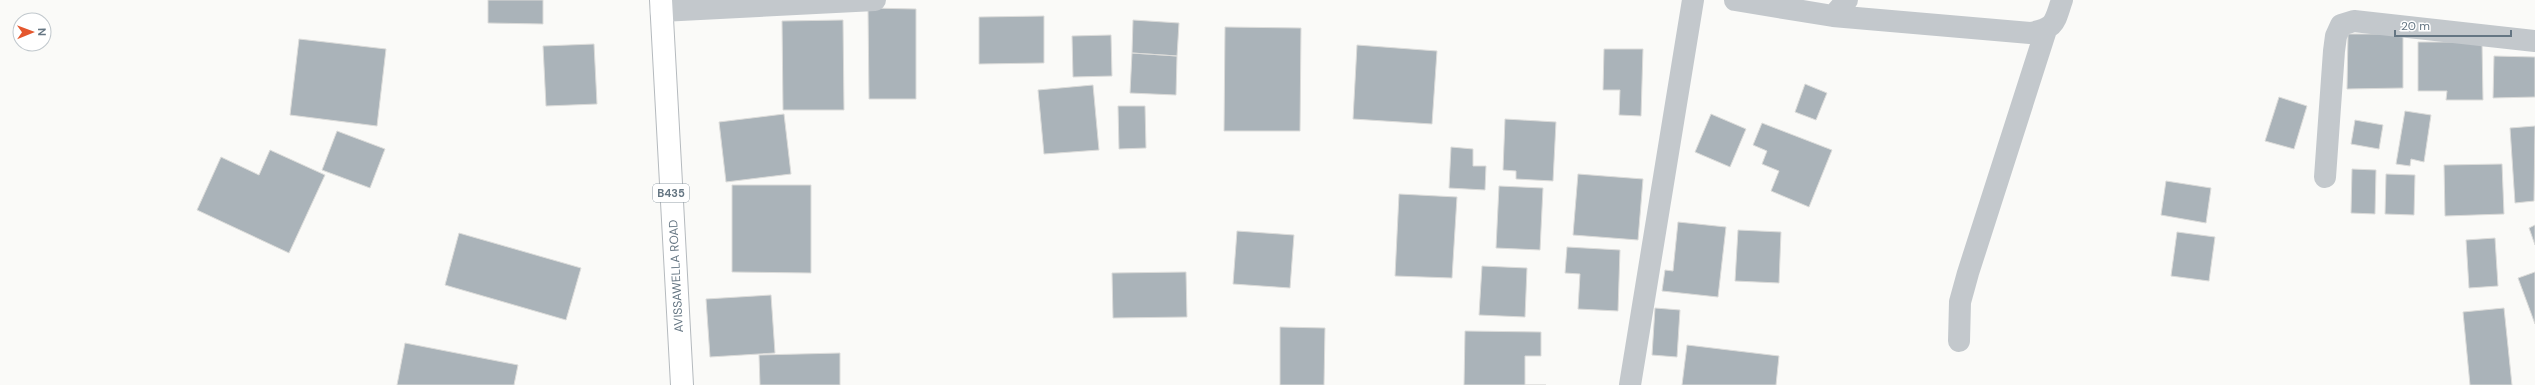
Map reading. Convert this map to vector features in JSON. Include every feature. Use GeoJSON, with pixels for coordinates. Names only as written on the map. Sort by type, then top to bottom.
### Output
{"type":"FeatureCollection","features":[{"type":"Feature","properties":{"kind":"main road","name":"AVISSAWELLA ROAD"},"geometry":{"type":"LineString","coordinates":[[661,6],[682,385]]}},
{"type":"Feature","properties":{"kind":"street"},"geometry":{"type":"LineString","coordinates":[[661,6],[875,0]]}},
{"type":"Feature","properties":{"kind":"street"},"geometry":{"type":"LineString","coordinates":[[1630,385],[1693,0]]}},
{"type":"Feature","properties":{"kind":"street"},"geometry":{"type":"LineString","coordinates":[[1735,0],[1832,16],[2030,33],[2046,30],[2053,26],[2062,0]]}},
{"type":"Feature","properties":{"kind":"street"},"geometry":{"type":"LineString","coordinates":[[1832,16],[1847,0]]}},
{"type":"Feature","properties":{"kind":"street"},"geometry":{"type":"LineString","coordinates":[[2325,177],[2334,51],[2336,36],[2341,25],[2354,21],[2535,41]]}},
{"type":"Feature","properties":{"kind":"street"},"geometry":{"type":"LineString","coordinates":[[1959,341],[1960,302],[1968,273],[2046,30]]}},
{"type":"Feature","properties":{"kind":"building"},"geometry":{"type":"Polygon","coordinates":[[[488,0],[543,0],[543,24],[488,23],[488,0]]]}},
{"type":"Feature","properties":{"kind":"building"},"geometry":{"type":"Polygon","coordinates":[[[868,8],[916,9],[916,99],[869,99],[868,8]]]}},
{"type":"Feature","properties":{"kind":"building"},"geometry":{"type":"Polygon","coordinates":[[[1044,16],[1044,63],[979,64],[979,17],[1044,16]]]}},
{"type":"Feature","properties":{"kind":"building"},"geometry":{"type":"Polygon","coordinates":[[[843,20],[844,110],[783,110],[782,21],[843,20]]]}},
{"type":"Feature","properties":{"kind":"building"},"geometry":{"type":"Polygon","coordinates":[[[1133,20],[1179,23],[1177,56],[1132,53],[1133,20]]]}},
{"type":"Feature","properties":{"kind":"building"},"geometry":{"type":"Polygon","coordinates":[[[1225,27],[1301,28],[1300,131],[1224,131],[1225,27]]]}},
{"type":"Feature","properties":{"kind":"building"},"geometry":{"type":"Polygon","coordinates":[[[2348,34],[2403,34],[2403,88],[2347,89],[2348,34]]]}},
{"type":"Feature","properties":{"kind":"building"},"geometry":{"type":"Polygon","coordinates":[[[1111,35],[1112,76],[1073,77],[1072,36],[1111,35]]]}},
{"type":"Feature","properties":{"kind":"building"},"geometry":{"type":"Polygon","coordinates":[[[299,39],[386,49],[377,126],[290,115],[299,39]]]}},
{"type":"Feature","properties":{"kind":"building"},"geometry":{"type":"Polygon","coordinates":[[[2418,42],[2482,42],[2483,100],[2446,100],[2447,91],[2418,91],[2418,42]]]}},
{"type":"Feature","properties":{"kind":"building"},"geometry":{"type":"Polygon","coordinates":[[[594,44],[597,104],[546,106],[543,46],[594,44]]]}},
{"type":"Feature","properties":{"kind":"building"},"geometry":{"type":"Polygon","coordinates":[[[1357,45],[1437,51],[1432,124],[1353,119],[1357,45]]]}},
{"type":"Feature","properties":{"kind":"building"},"geometry":{"type":"Polygon","coordinates":[[[1604,49],[1643,49],[1641,116],[1619,115],[1620,90],[1603,90],[1604,49]]]}},
{"type":"Feature","properties":{"kind":"building"},"geometry":{"type":"Polygon","coordinates":[[[1132,53],[1177,56],[1176,95],[1130,93],[1132,53]]]}},
{"type":"Feature","properties":{"kind":"building"},"geometry":{"type":"Polygon","coordinates":[[[2494,56],[2535,57],[2535,97],[2493,98],[2494,56]]]}},
{"type":"Feature","properties":{"kind":"building"},"geometry":{"type":"Polygon","coordinates":[[[1805,84],[1827,93],[1816,120],[1795,112],[1805,84]]]}},
{"type":"Feature","properties":{"kind":"building"},"geometry":{"type":"Polygon","coordinates":[[[1093,85],[1099,150],[1044,154],[1038,90],[1093,85]]]}},
{"type":"Feature","properties":{"kind":"building"},"geometry":{"type":"Polygon","coordinates":[[[2279,97],[2307,106],[2294,149],[2265,141],[2279,97]]]}},
{"type":"Feature","properties":{"kind":"building"},"geometry":{"type":"Polygon","coordinates":[[[1118,106],[1145,106],[1146,148],[1119,149],[1118,106]]]}},
{"type":"Feature","properties":{"kind":"building"},"geometry":{"type":"Polygon","coordinates":[[[2405,111],[2431,115],[2424,162],[2411,159],[2410,166],[2396,164],[2405,111]]]}},
{"type":"Feature","properties":{"kind":"building"},"geometry":{"type":"Polygon","coordinates":[[[784,114],[791,174],[726,182],[719,122],[784,114]]]}},
{"type":"Feature","properties":{"kind":"building"},"geometry":{"type":"Polygon","coordinates":[[[1711,114],[1746,129],[1730,167],[1695,152],[1711,114]]]}},
{"type":"Feature","properties":{"kind":"building"},"geometry":{"type":"Polygon","coordinates":[[[1505,119],[1556,122],[1553,181],[1516,179],[1516,171],[1503,170],[1505,119]]]}},
{"type":"Feature","properties":{"kind":"building"},"geometry":{"type":"Polygon","coordinates":[[[2355,120],[2383,125],[2379,149],[2351,144],[2355,120]]]}},
{"type":"Feature","properties":{"kind":"building"},"geometry":{"type":"Polygon","coordinates":[[[1762,123],[1832,150],[1809,207],[1771,191],[1779,171],[1762,164],[1767,151],[1753,145],[1762,123]]]}},
{"type":"Feature","properties":{"kind":"building"},"geometry":{"type":"Polygon","coordinates":[[[2535,126],[2534,201],[2515,203],[2510,128],[2535,126]]]}},
{"type":"Feature","properties":{"kind":"building"},"geometry":{"type":"Polygon","coordinates":[[[337,131],[385,149],[370,188],[322,170],[337,131]]]}},
{"type":"Feature","properties":{"kind":"building"},"geometry":{"type":"Polygon","coordinates":[[[1451,147],[1473,149],[1473,166],[1486,166],[1485,190],[1449,188],[1451,147]]]}},
{"type":"Feature","properties":{"kind":"building"},"geometry":{"type":"Polygon","coordinates":[[[270,150],[325,175],[289,253],[197,210],[221,157],[259,175],[270,150]]]}},
{"type":"Feature","properties":{"kind":"building"},"geometry":{"type":"Polygon","coordinates":[[[2502,164],[2504,214],[2445,216],[2444,165],[2502,164]]]}},
{"type":"Feature","properties":{"kind":"building"},"geometry":{"type":"Polygon","coordinates":[[[2352,169],[2376,170],[2375,214],[2351,213],[2352,169]]]}},
{"type":"Feature","properties":{"kind":"building"},"geometry":{"type":"Polygon","coordinates":[[[1578,174],[1643,179],[1638,240],[1573,235],[1578,174]]]}},
{"type":"Feature","properties":{"kind":"building"},"geometry":{"type":"Polygon","coordinates":[[[2386,174],[2415,175],[2414,215],[2385,214],[2386,174]]]}},
{"type":"Feature","properties":{"kind":"building"},"geometry":{"type":"Polygon","coordinates":[[[2166,181],[2211,188],[2206,223],[2161,215],[2166,181]]]}},
{"type":"Feature","properties":{"kind":"building"},"geometry":{"type":"Polygon","coordinates":[[[732,185],[811,185],[811,273],[732,272],[732,185]]]}},
{"type":"Feature","properties":{"kind":"building"},"geometry":{"type":"Polygon","coordinates":[[[1499,186],[1543,188],[1540,250],[1496,248],[1499,186]]]}},
{"type":"Feature","properties":{"kind":"building"},"geometry":{"type":"Polygon","coordinates":[[[1399,194],[1457,197],[1452,278],[1395,276],[1399,194]]]}},
{"type":"Feature","properties":{"kind":"building"},"geometry":{"type":"Polygon","coordinates":[[[1678,222],[1726,227],[1718,297],[1662,291],[1665,270],[1673,271],[1678,222]]]}},
{"type":"Feature","properties":{"kind":"building"},"geometry":{"type":"Polygon","coordinates":[[[2535,225],[2535,245],[2529,228],[2535,225]]]}},
{"type":"Feature","properties":{"kind":"building"},"geometry":{"type":"Polygon","coordinates":[[[1738,230],[1781,232],[1779,283],[1735,281],[1738,230]]]}},
{"type":"Feature","properties":{"kind":"building"},"geometry":{"type":"Polygon","coordinates":[[[1237,231],[1294,235],[1290,288],[1233,284],[1237,231]]]}},
{"type":"Feature","properties":{"kind":"building"},"geometry":{"type":"Polygon","coordinates":[[[2177,232],[2215,237],[2209,281],[2171,276],[2177,232]]]}},
{"type":"Feature","properties":{"kind":"building"},"geometry":{"type":"Polygon","coordinates":[[[459,233],[581,268],[566,320],[445,285],[459,233]]]}},
{"type":"Feature","properties":{"kind":"building"},"geometry":{"type":"Polygon","coordinates":[[[2495,238],[2498,286],[2469,288],[2466,240],[2495,238]]]}},
{"type":"Feature","properties":{"kind":"building"},"geometry":{"type":"Polygon","coordinates":[[[1567,247],[1620,250],[1618,311],[1578,309],[1580,274],[1565,273],[1567,247]]]}},
{"type":"Feature","properties":{"kind":"building"},"geometry":{"type":"Polygon","coordinates":[[[1482,266],[1527,268],[1525,317],[1479,315],[1482,266]]]}},
{"type":"Feature","properties":{"kind":"building"},"geometry":{"type":"Polygon","coordinates":[[[1186,272],[1187,317],[1113,318],[1112,273],[1186,272]]]}},
{"type":"Feature","properties":{"kind":"building"},"geometry":{"type":"Polygon","coordinates":[[[2535,272],[2535,324],[2518,278],[2535,272]]]}},
{"type":"Feature","properties":{"kind":"building"},"geometry":{"type":"Polygon","coordinates":[[[771,295],[775,353],[710,357],[706,299],[771,295]]]}},
{"type":"Feature","properties":{"kind":"building"},"geometry":{"type":"Polygon","coordinates":[[[1655,308],[1680,310],[1677,357],[1652,355],[1655,308]]]}},
{"type":"Feature","properties":{"kind":"building"},"geometry":{"type":"Polygon","coordinates":[[[2504,308],[2512,385],[2470,385],[2463,312],[2504,308]]]}},
{"type":"Feature","properties":{"kind":"building"},"geometry":{"type":"Polygon","coordinates":[[[1280,327],[1325,328],[1324,385],[1280,385],[1280,327]]]}},
{"type":"Feature","properties":{"kind":"building"},"geometry":{"type":"Polygon","coordinates":[[[1465,331],[1541,332],[1541,356],[1525,356],[1525,385],[1464,385],[1465,331]]]}},
{"type":"Feature","properties":{"kind":"building"},"geometry":{"type":"Polygon","coordinates":[[[405,343],[518,365],[514,385],[397,385],[405,343]]]}},
{"type":"Feature","properties":{"kind":"building"},"geometry":{"type":"Polygon","coordinates":[[[1687,345],[1779,356],[1776,385],[1682,385],[1687,345]]]}},
{"type":"Feature","properties":{"kind":"building"},"geometry":{"type":"Polygon","coordinates":[[[840,353],[840,385],[760,385],[759,355],[840,353]]]}}]}
